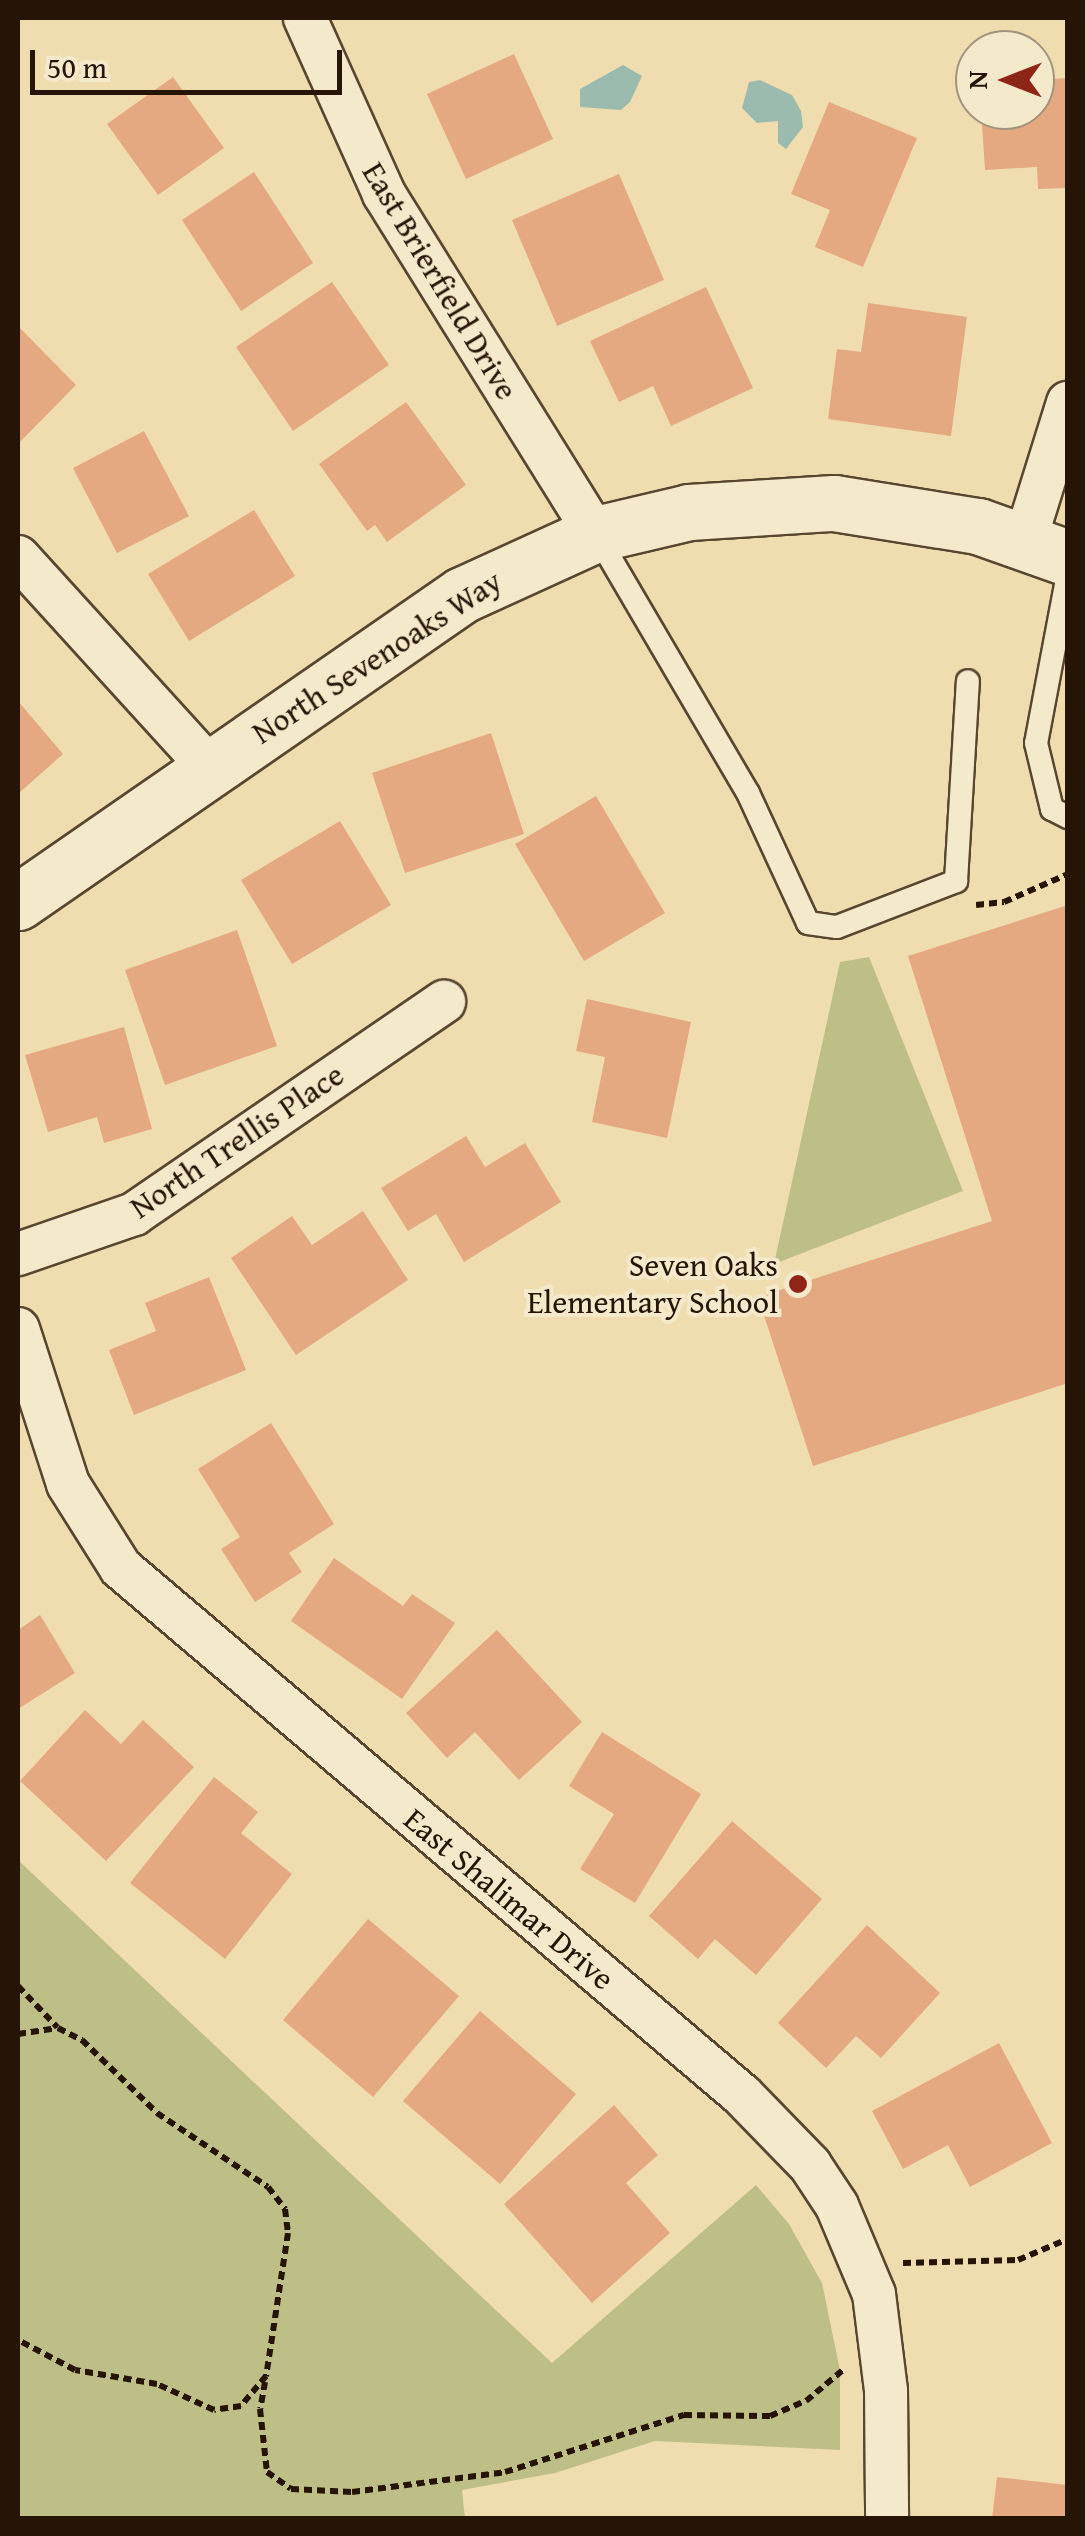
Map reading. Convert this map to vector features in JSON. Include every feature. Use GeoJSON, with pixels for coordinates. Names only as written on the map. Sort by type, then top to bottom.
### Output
{"type":"FeatureCollection","features":[{"type":"Feature","properties":{"kind":"street","name":"East Brierfield Drive"},"geometry":{"type":"LineString","coordinates":[[305,18],[384,194],[596,534]]}},
{"type":"Feature","properties":{"kind":"street"},"geometry":{"type":"LineString","coordinates":[[1046,549],[1068,403]]}},
{"type":"Feature","properties":{"kind":"street","name":"North Sevenoaks Way"},"geometry":{"type":"LineString","coordinates":[[18,902],[462,595],[596,534],[689,512],[834,503],[883,507],[1046,549]]}},
{"type":"Feature","properties":{"kind":"street"},"geometry":{"type":"LineString","coordinates":[[18,557],[210,768]]}},
{"type":"Feature","properties":{"kind":"street","name":"North Trellis Place"},"geometry":{"type":"LineString","coordinates":[[18,1254],[134,1214],[444,1002]]}},
{"type":"Feature","properties":{"kind":"street","name":"East Shalimar Drive"},"geometry":{"type":"LineString","coordinates":[[18,1329],[68,1484],[121,1568],[779,2128],[837,2206],[865,2271],[883,2341],[887,2518]]}},
{"type":"Feature","properties":{"kind":"lane"},"geometry":{"type":"LineString","coordinates":[[596,534],[748,793],[808,924],[838,928],[956,880],[968,682]]}},
{"type":"Feature","properties":{"kind":"lane"},"geometry":{"type":"LineString","coordinates":[[1068,574],[1036,744],[1052,810],[1068,817]]}},
{"type":"Feature","properties":{"kind":"path"},"geometry":{"type":"LineString","coordinates":[[965,907],[1004,902],[1068,874]]}},
{"type":"Feature","properties":{"kind":"path"},"geometry":{"type":"LineString","coordinates":[[18,1986],[58,2028],[100,2055],[156,2113],[268,2188],[285,2209],[288,2233],[260,2409],[267,2472],[292,2489],[352,2492],[505,2472],[684,2415],[770,2416],[806,2401],[883,2341]]}},
{"type":"Feature","properties":{"kind":"path"},"geometry":{"type":"LineString","coordinates":[[18,2034],[58,2028]]}},
{"type":"Feature","properties":{"kind":"path"},"geometry":{"type":"LineString","coordinates":[[865,2271],[896,2263],[1018,2260],[1068,2240]]}},
{"type":"Feature","properties":{"kind":"path"},"geometry":{"type":"LineString","coordinates":[[18,2340],[75,2370],[156,2384],[214,2410],[250,2401],[266,2376]]}},
{"type":"Feature","properties":{"kind":"green space"},"geometry":{"type":"Polygon","coordinates":[[[869,957],[963,1191],[774,1264],[840,962],[869,957]]]}},
{"type":"Feature","properties":{"kind":"green space"},"geometry":{"type":"Polygon","coordinates":[[[18,1860],[552,2363],[756,2185],[789,2224],[822,2283],[840,2370],[840,2450],[655,2441],[555,2473],[462,2490],[465,2518],[18,2518],[18,1860]]]}},
{"type":"Feature","properties":{"kind":"shaded area"},"geometry":{"type":"Polygon","coordinates":[[[623,65],[642,76],[630,102],[621,110],[580,107],[580,89],[623,65]]]}},
{"type":"Feature","properties":{"kind":"shaded area"},"geometry":{"type":"Polygon","coordinates":[[[760,80],[792,95],[801,111],[803,127],[786,149],[778,143],[778,121],[757,123],[742,108],[749,82],[760,80]]]}},
{"type":"Feature","properties":{"kind":"building"},"geometry":{"type":"Polygon","coordinates":[[[514,54],[553,139],[466,179],[427,94],[514,54]]]}},
{"type":"Feature","properties":{"kind":"building"},"geometry":{"type":"Polygon","coordinates":[[[173,77],[224,148],[158,195],[107,124],[173,77]]]}},
{"type":"Feature","properties":{"kind":"building"},"geometry":{"type":"Polygon","coordinates":[[[1068,78],[1068,188],[1038,189],[1037,167],[985,170],[982,130],[1055,130],[1055,79],[1068,78]]]}},
{"type":"Feature","properties":{"kind":"building"},"geometry":{"type":"Polygon","coordinates":[[[829,102],[917,138],[863,267],[815,247],[830,210],[791,194],[829,102]]]}},
{"type":"Feature","properties":{"kind":"building"},"geometry":{"type":"Polygon","coordinates":[[[254,172],[313,263],[241,311],[182,220],[254,172]]]}},
{"type":"Feature","properties":{"kind":"building"},"geometry":{"type":"Polygon","coordinates":[[[619,174],[664,280],[557,326],[512,220],[619,174]]]}},
{"type":"Feature","properties":{"kind":"building"},"geometry":{"type":"Polygon","coordinates":[[[332,282],[389,365],[293,431],[236,347],[332,282]]]}},
{"type":"Feature","properties":{"kind":"building"},"geometry":{"type":"Polygon","coordinates":[[[706,287],[753,388],[671,426],[653,386],[619,402],[590,341],[706,287]]]}},
{"type":"Feature","properties":{"kind":"building"},"geometry":{"type":"Polygon","coordinates":[[[868,303],[967,317],[951,436],[828,419],[837,349],[861,352],[868,303]]]}},
{"type":"Feature","properties":{"kind":"building"},"geometry":{"type":"Polygon","coordinates":[[[18,326],[76,385],[18,444],[18,326]]]}},
{"type":"Feature","properties":{"kind":"building"},"geometry":{"type":"Polygon","coordinates":[[[406,402],[466,485],[387,542],[375,525],[367,531],[319,464],[406,402]]]}},
{"type":"Feature","properties":{"kind":"building"},"geometry":{"type":"Polygon","coordinates":[[[144,431],[189,516],[117,553],[73,468],[144,431]]]}},
{"type":"Feature","properties":{"kind":"building"},"geometry":{"type":"Polygon","coordinates":[[[254,510],[295,576],[189,641],[148,574],[254,510]]]}},
{"type":"Feature","properties":{"kind":"building"},"geometry":{"type":"Polygon","coordinates":[[[18,701],[63,754],[18,794],[18,701]]]}},
{"type":"Feature","properties":{"kind":"building"},"geometry":{"type":"Polygon","coordinates":[[[491,733],[524,834],[405,873],[372,773],[491,733]]]}},
{"type":"Feature","properties":{"kind":"building"},"geometry":{"type":"Polygon","coordinates":[[[596,796],[665,913],[584,961],[515,844],[596,796]]]}},
{"type":"Feature","properties":{"kind":"building"},"geometry":{"type":"Polygon","coordinates":[[[340,821],[391,905],[292,964],[241,880],[340,821]]]}},
{"type":"Feature","properties":{"kind":"building"},"geometry":{"type":"Polygon","coordinates":[[[1068,905],[1068,1383],[813,1466],[758,1297],[992,1221],[908,956],[1068,905]]]}},
{"type":"Feature","properties":{"kind":"building"},"geometry":{"type":"Polygon","coordinates":[[[237,930],[277,1046],[165,1085],[125,970],[237,930]]]}},
{"type":"Feature","properties":{"kind":"building"},"geometry":{"type":"Polygon","coordinates":[[[587,999],[691,1022],[667,1138],[592,1122],[605,1057],[576,1051],[587,999]]]}},
{"type":"Feature","properties":{"kind":"building"},"geometry":{"type":"Polygon","coordinates":[[[124,1027],[152,1129],[104,1143],[97,1117],[48,1132],[25,1055],[124,1027]]]}},
{"type":"Feature","properties":{"kind":"building"},"geometry":{"type":"Polygon","coordinates":[[[466,1136],[485,1167],[525,1143],[561,1202],[464,1262],[436,1214],[408,1231],[381,1188],[466,1136]]]}},
{"type":"Feature","properties":{"kind":"building"},"geometry":{"type":"Polygon","coordinates":[[[363,1211],[408,1280],[296,1355],[231,1258],[292,1216],[312,1245],[363,1211]]]}},
{"type":"Feature","properties":{"kind":"building"},"geometry":{"type":"Polygon","coordinates":[[[209,1277],[246,1370],[134,1415],[109,1350],[156,1331],[145,1303],[209,1277]]]}},
{"type":"Feature","properties":{"kind":"building"},"geometry":{"type":"Polygon","coordinates":[[[271,1423],[334,1524],[289,1553],[302,1572],[255,1602],[221,1549],[240,1537],[198,1469],[271,1423]]]}},
{"type":"Feature","properties":{"kind":"building"},"geometry":{"type":"Polygon","coordinates":[[[334,1558],[403,1606],[412,1594],[455,1623],[402,1699],[291,1621],[334,1558]]]}},
{"type":"Feature","properties":{"kind":"building"},"geometry":{"type":"Polygon","coordinates":[[[40,1615],[75,1673],[18,1709],[18,1630],[40,1615]]]}},
{"type":"Feature","properties":{"kind":"building"},"geometry":{"type":"Polygon","coordinates":[[[497,1630],[582,1722],[519,1780],[475,1732],[447,1758],[406,1713],[497,1630]]]}},
{"type":"Feature","properties":{"kind":"building"},"geometry":{"type":"Polygon","coordinates":[[[85,1710],[121,1744],[143,1720],[194,1767],[106,1861],[20,1781],[85,1710]]]}},
{"type":"Feature","properties":{"kind":"building"},"geometry":{"type":"Polygon","coordinates":[[[602,1732],[701,1794],[635,1903],[580,1869],[614,1814],[569,1786],[602,1732]]]}},
{"type":"Feature","properties":{"kind":"building"},"geometry":{"type":"Polygon","coordinates":[[[214,1777],[258,1812],[241,1833],[292,1874],[225,1959],[130,1883],[214,1777]]]}},
{"type":"Feature","properties":{"kind":"building"},"geometry":{"type":"Polygon","coordinates":[[[732,1821],[822,1899],[756,1975],[715,1939],[698,1959],[649,1916],[732,1821]]]}},
{"type":"Feature","properties":{"kind":"building"},"geometry":{"type":"Polygon","coordinates":[[[368,1919],[459,1996],[373,2097],[283,2020],[368,1919]]]}},
{"type":"Feature","properties":{"kind":"building"},"geometry":{"type":"Polygon","coordinates":[[[867,1925],[940,1993],[881,2058],[856,2036],[826,2068],[778,2023],[867,1925]]]}},
{"type":"Feature","properties":{"kind":"building"},"geometry":{"type":"Polygon","coordinates":[[[480,2011],[576,2094],[500,2184],[403,2101],[480,2011]]]}},
{"type":"Feature","properties":{"kind":"building"},"geometry":{"type":"Polygon","coordinates":[[[999,2043],[1052,2143],[970,2187],[948,2145],[903,2169],[872,2111],[999,2043]]]}},
{"type":"Feature","properties":{"kind":"building"},"geometry":{"type":"Polygon","coordinates":[[[614,2105],[658,2155],[626,2183],[670,2233],[592,2303],[504,2204],[614,2105]]]}},
{"type":"Feature","properties":{"kind":"building"},"geometry":{"type":"Polygon","coordinates":[[[997,2477],[1068,2485],[1067,2518],[992,2518],[997,2477]]]}},
{"type":"Feature","properties":{"kind":"place","name":"Seven Oaks Elementary School"},"geometry":{"type":"Point","coordinates":[798,1284]}}]}
